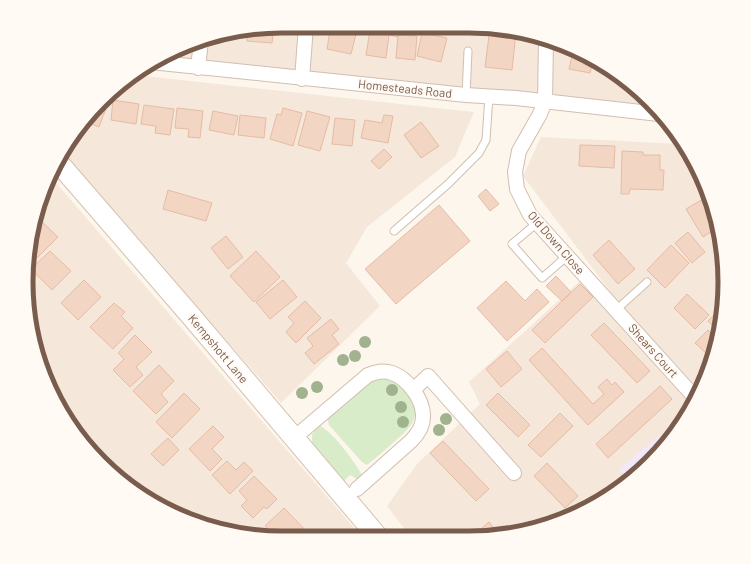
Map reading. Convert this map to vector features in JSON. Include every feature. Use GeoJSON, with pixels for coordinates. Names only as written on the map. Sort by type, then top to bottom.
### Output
{"type":"FeatureCollection","features":[{"type":"Feature","properties":{"kind":"street"},"geometry":{"type":"LineString","coordinates":[[302,78],[305,33]]}},
{"type":"Feature","properties":{"kind":"street"},"geometry":{"type":"LineString","coordinates":[[545,102],[546,45]]}},
{"type":"Feature","properties":{"kind":"street"},"geometry":{"type":"LineString","coordinates":[[198,68],[200,47]]}},
{"type":"Feature","properties":{"kind":"street","name":"Homesteads Road"},"geometry":{"type":"LineString","coordinates":[[162,63],[652,113]]}},
{"type":"Feature","properties":{"kind":"street","name":"Old Down Close"},"geometry":{"type":"LineString","coordinates":[[545,102],[520,151],[515,172],[517,189],[525,207],[536,223],[616,310]]}},
{"type":"Feature","properties":{"kind":"street","name":"Kempshott Lane"},"geometry":{"type":"LineString","coordinates":[[61,167],[373,531]]}},
{"type":"Feature","properties":{"kind":"street","name":"Shears Court"},"geometry":{"type":"LineString","coordinates":[[616,310],[691,394]]}},
{"type":"Feature","properties":{"kind":"street"},"geometry":{"type":"LineString","coordinates":[[294,438],[368,375],[381,371],[393,374],[403,380],[420,401],[423,421],[417,434],[411,441],[357,489]]}},
{"type":"Feature","properties":{"kind":"street"},"geometry":{"type":"LineString","coordinates":[[412,390],[428,376],[514,473]]}},
{"type":"Feature","properties":{"kind":"lane"},"geometry":{"type":"LineString","coordinates":[[466,95],[468,51]]}},
{"type":"Feature","properties":{"kind":"lane"},"geometry":{"type":"LineString","coordinates":[[394,231],[448,184],[479,153],[486,140],[489,96]]}},
{"type":"Feature","properties":{"kind":"lane"},"geometry":{"type":"LineString","coordinates":[[536,223],[512,244],[542,278],[566,257]]}},
{"type":"Feature","properties":{"kind":"lane"},"geometry":{"type":"LineString","coordinates":[[616,310],[647,282]]}},
{"type":"Feature","properties":{"kind":"shaded area"},"geometry":{"type":"Polygon","coordinates":[[[282,33],[469,33],[502,35],[533,41],[549,46],[594,66],[621,84],[642,104],[413,85],[176,57],[218,41],[249,35],[282,33]]]}},
{"type":"Feature","properties":{"kind":"shaded area"},"geometry":{"type":"Polygon","coordinates":[[[143,76],[474,112],[455,157],[367,227],[346,263],[380,306],[281,403],[66,157],[84,130],[106,106],[130,84],[143,76]]]}},
{"type":"Feature","properties":{"kind":"shaded area"},"geometry":{"type":"Polygon","coordinates":[[[541,137],[676,144],[685,158],[705,202],[710,218],[716,249],[718,282],[716,315],[710,346],[705,362],[685,406],[667,434],[645,458],[621,480],[594,498],[549,518],[533,523],[502,529],[469,531],[406,531],[387,506],[417,464],[480,404],[469,382],[581,280],[605,306],[615,298],[523,176],[541,137]]]}},
{"type":"Feature","properties":{"kind":"shaded area"},"geometry":{"type":"Polygon","coordinates":[[[55,181],[357,531],[282,531],[249,529],[218,523],[202,518],[157,498],[130,480],[106,458],[84,434],[66,406],[52,377],[41,346],[35,315],[33,282],[35,249],[41,218],[55,181]]]}},
{"type":"Feature","properties":{"kind":"shaded area"},"geometry":{"type":"Polygon","coordinates":[[[673,425],[667,434],[645,458],[625,476],[619,469],[673,425]]]}},
{"type":"Feature","properties":{"kind":"green space"},"geometry":{"type":"Polygon","coordinates":[[[375,379],[388,380],[398,385],[411,399],[415,412],[412,424],[407,430],[367,465],[362,462],[329,425],[327,418],[375,379]]]}},
{"type":"Feature","properties":{"kind":"green space"},"geometry":{"type":"Polygon","coordinates":[[[319,425],[331,434],[350,456],[363,477],[357,479],[350,475],[343,482],[312,444],[312,435],[319,425]]]}},
{"type":"Feature","properties":{"kind":"building"},"geometry":{"type":"Polygon","coordinates":[[[330,33],[356,33],[351,54],[327,49],[330,33]]]}},
{"type":"Feature","properties":{"kind":"building"},"geometry":{"type":"Polygon","coordinates":[[[370,33],[398,33],[398,37],[389,35],[386,58],[366,55],[370,33]]]}},
{"type":"Feature","properties":{"kind":"building"},"geometry":{"type":"Polygon","coordinates":[[[422,33],[447,38],[441,62],[417,56],[422,33]]]}},
{"type":"Feature","properties":{"kind":"building"},"geometry":{"type":"Polygon","coordinates":[[[273,34],[272,43],[247,41],[248,35],[273,34]]]}},
{"type":"Feature","properties":{"kind":"building"},"geometry":{"type":"Polygon","coordinates":[[[489,34],[515,38],[512,70],[485,67],[489,34]]]}},
{"type":"Feature","properties":{"kind":"building"},"geometry":{"type":"Polygon","coordinates":[[[398,35],[417,36],[415,60],[396,58],[398,35]]]}},
{"type":"Feature","properties":{"kind":"building"},"geometry":{"type":"Polygon","coordinates":[[[572,56],[592,65],[590,73],[569,69],[572,56]]]}},
{"type":"Feature","properties":{"kind":"building"},"geometry":{"type":"Polygon","coordinates":[[[113,100],[139,104],[136,124],[111,120],[113,100]]]}},
{"type":"Feature","properties":{"kind":"building"},"geometry":{"type":"Polygon","coordinates":[[[144,105],[174,109],[170,135],[155,133],[156,126],[141,124],[144,105]]]}},
{"type":"Feature","properties":{"kind":"building"},"geometry":{"type":"Polygon","coordinates":[[[106,106],[107,106],[99,127],[90,123],[106,106]]]}},
{"type":"Feature","properties":{"kind":"building"},"geometry":{"type":"Polygon","coordinates":[[[177,108],[203,111],[200,138],[188,137],[189,129],[175,128],[177,108]]]}},
{"type":"Feature","properties":{"kind":"building"},"geometry":{"type":"Polygon","coordinates":[[[283,108],[302,113],[293,146],[270,139],[277,114],[281,115],[283,108]]]}},
{"type":"Feature","properties":{"kind":"building"},"geometry":{"type":"Polygon","coordinates":[[[213,111],[238,116],[234,135],[209,130],[213,111]]]}},
{"type":"Feature","properties":{"kind":"building"},"geometry":{"type":"Polygon","coordinates":[[[307,111],[330,117],[320,151],[298,145],[307,111]]]}},
{"type":"Feature","properties":{"kind":"building"},"geometry":{"type":"Polygon","coordinates":[[[240,115],[266,118],[264,138],[238,135],[240,115]]]}},
{"type":"Feature","properties":{"kind":"building"},"geometry":{"type":"Polygon","coordinates":[[[384,115],[393,116],[388,143],[361,138],[365,120],[382,123],[384,115]]]}},
{"type":"Feature","properties":{"kind":"building"},"geometry":{"type":"Polygon","coordinates":[[[335,118],[355,120],[352,146],[332,144],[335,118]]]}},
{"type":"Feature","properties":{"kind":"building"},"geometry":{"type":"Polygon","coordinates":[[[421,122],[439,146],[421,158],[404,135],[421,122]]]}},
{"type":"Feature","properties":{"kind":"building"},"geometry":{"type":"Polygon","coordinates":[[[580,145],[615,146],[614,168],[579,166],[580,145]]]}},
{"type":"Feature","properties":{"kind":"building"},"geometry":{"type":"Polygon","coordinates":[[[384,149],[392,157],[379,169],[371,161],[384,149]]]}},
{"type":"Feature","properties":{"kind":"building"},"geometry":{"type":"Polygon","coordinates":[[[622,151],[643,152],[643,155],[660,155],[660,170],[664,170],[663,190],[630,189],[629,194],[621,194],[622,151]]]}},
{"type":"Feature","properties":{"kind":"building"},"geometry":{"type":"Polygon","coordinates":[[[486,189],[499,204],[490,211],[478,196],[486,189]]]}},
{"type":"Feature","properties":{"kind":"building"},"geometry":{"type":"Polygon","coordinates":[[[168,190],[212,203],[206,221],[163,209],[168,190]]]}},
{"type":"Feature","properties":{"kind":"building"},"geometry":{"type":"Polygon","coordinates":[[[703,199],[710,218],[713,231],[703,237],[686,209],[703,199]]]}},
{"type":"Feature","properties":{"kind":"building"},"geometry":{"type":"Polygon","coordinates":[[[439,205],[470,241],[396,304],[365,269],[439,205]]]}},
{"type":"Feature","properties":{"kind":"building"},"geometry":{"type":"Polygon","coordinates":[[[41,220],[58,237],[37,258],[35,256],[35,249],[41,220]]]}},
{"type":"Feature","properties":{"kind":"building"},"geometry":{"type":"Polygon","coordinates":[[[688,232],[705,252],[692,263],[675,243],[688,232]]]}},
{"type":"Feature","properties":{"kind":"building"},"geometry":{"type":"Polygon","coordinates":[[[226,236],[243,257],[228,269],[211,248],[226,236]]]}},
{"type":"Feature","properties":{"kind":"building"},"geometry":{"type":"Polygon","coordinates":[[[609,240],[635,269],[618,284],[593,255],[609,240]]]}},
{"type":"Feature","properties":{"kind":"building"},"geometry":{"type":"Polygon","coordinates":[[[671,245],[689,263],[665,288],[647,270],[671,245]]]}},
{"type":"Feature","properties":{"kind":"building"},"geometry":{"type":"Polygon","coordinates":[[[50,251],[71,271],[52,290],[34,272],[34,266],[50,251]]]}},
{"type":"Feature","properties":{"kind":"building"},"geometry":{"type":"Polygon","coordinates":[[[256,251],[280,277],[254,302],[230,276],[256,251]]]}},
{"type":"Feature","properties":{"kind":"building"},"geometry":{"type":"Polygon","coordinates":[[[556,276],[571,292],[562,301],[546,286],[556,276]]]}},
{"type":"Feature","properties":{"kind":"building"},"geometry":{"type":"Polygon","coordinates":[[[84,280],[101,297],[78,320],[61,303],[84,280]]]}},
{"type":"Feature","properties":{"kind":"building"},"geometry":{"type":"Polygon","coordinates":[[[283,280],[297,297],[270,319],[256,302],[283,280]]]}},
{"type":"Feature","properties":{"kind":"building"},"geometry":{"type":"Polygon","coordinates":[[[506,281],[525,301],[537,289],[549,302],[507,341],[477,308],[506,281]]]}},
{"type":"Feature","properties":{"kind":"building"},"geometry":{"type":"Polygon","coordinates":[[[580,284],[593,297],[545,343],[532,330],[580,284]]]}},
{"type":"Feature","properties":{"kind":"building"},"geometry":{"type":"Polygon","coordinates":[[[687,294],[709,315],[695,329],[674,308],[687,294]]]}},
{"type":"Feature","properties":{"kind":"building"},"geometry":{"type":"Polygon","coordinates":[[[305,301],[321,318],[296,343],[286,332],[294,323],[288,317],[305,301]]]}},
{"type":"Feature","properties":{"kind":"building"},"geometry":{"type":"Polygon","coordinates":[[[114,303],[125,312],[121,316],[133,328],[113,349],[90,327],[114,303]]]}},
{"type":"Feature","properties":{"kind":"building"},"geometry":{"type":"Polygon","coordinates":[[[716,313],[714,327],[708,321],[716,313]]]}},
{"type":"Feature","properties":{"kind":"building"},"geometry":{"type":"Polygon","coordinates":[[[331,319],[339,329],[332,335],[339,344],[314,364],[305,353],[313,346],[307,338],[331,319]]]}},
{"type":"Feature","properties":{"kind":"building"},"geometry":{"type":"Polygon","coordinates":[[[604,323],[650,371],[637,383],[591,335],[604,323]]]}},
{"type":"Feature","properties":{"kind":"building"},"geometry":{"type":"Polygon","coordinates":[[[708,330],[712,334],[707,354],[695,343],[708,330]]]}},
{"type":"Feature","properties":{"kind":"building"},"geometry":{"type":"Polygon","coordinates":[[[135,335],[152,352],[136,367],[143,375],[130,387],[113,370],[124,359],[118,353],[135,335]]]}},
{"type":"Feature","properties":{"kind":"building"},"geometry":{"type":"Polygon","coordinates":[[[542,348],[593,404],[604,394],[598,387],[607,379],[612,385],[615,382],[624,392],[588,425],[529,360],[542,348]]]}},
{"type":"Feature","properties":{"kind":"building"},"geometry":{"type":"Polygon","coordinates":[[[507,351],[522,369],[501,387],[486,369],[507,351]]]}},
{"type":"Feature","properties":{"kind":"building"},"geometry":{"type":"Polygon","coordinates":[[[159,365],[174,381],[161,394],[168,402],[156,414],[133,391],[159,365]]]}},
{"type":"Feature","properties":{"kind":"building"},"geometry":{"type":"Polygon","coordinates":[[[660,386],[672,399],[608,458],[596,444],[660,386]]]}},
{"type":"Feature","properties":{"kind":"building"},"geometry":{"type":"Polygon","coordinates":[[[184,393],[200,409],[172,438],[156,422],[184,393]]]}},
{"type":"Feature","properties":{"kind":"building"},"geometry":{"type":"Polygon","coordinates":[[[498,393],[530,425],[518,437],[486,405],[498,393]]]}},
{"type":"Feature","properties":{"kind":"building"},"geometry":{"type":"Polygon","coordinates":[[[560,413],[573,426],[541,457],[528,445],[560,413]]]}},
{"type":"Feature","properties":{"kind":"building"},"geometry":{"type":"Polygon","coordinates":[[[213,426],[224,437],[212,449],[222,459],[210,471],[189,449],[213,426]]]}},
{"type":"Feature","properties":{"kind":"building"},"geometry":{"type":"Polygon","coordinates":[[[168,438],[179,450],[163,466],[151,454],[168,438]]]}},
{"type":"Feature","properties":{"kind":"building"},"geometry":{"type":"Polygon","coordinates":[[[443,441],[489,489],[476,501],[430,453],[443,441]]]}},
{"type":"Feature","properties":{"kind":"building"},"geometry":{"type":"Polygon","coordinates":[[[227,461],[236,470],[244,462],[253,471],[230,494],[212,475],[227,461]]]}},
{"type":"Feature","properties":{"kind":"building"},"geometry":{"type":"Polygon","coordinates":[[[547,463],[578,496],[565,508],[534,476],[547,463]]]}},
{"type":"Feature","properties":{"kind":"building"},"geometry":{"type":"Polygon","coordinates":[[[254,476],[277,499],[267,509],[264,507],[253,518],[241,506],[247,500],[239,491],[254,476]]]}},
{"type":"Feature","properties":{"kind":"building"},"geometry":{"type":"Polygon","coordinates":[[[284,508],[306,531],[270,530],[265,526],[284,508]]]}},
{"type":"Feature","properties":{"kind":"building"},"geometry":{"type":"Polygon","coordinates":[[[489,522],[495,529],[485,530],[479,530],[489,522]]]}}]}
